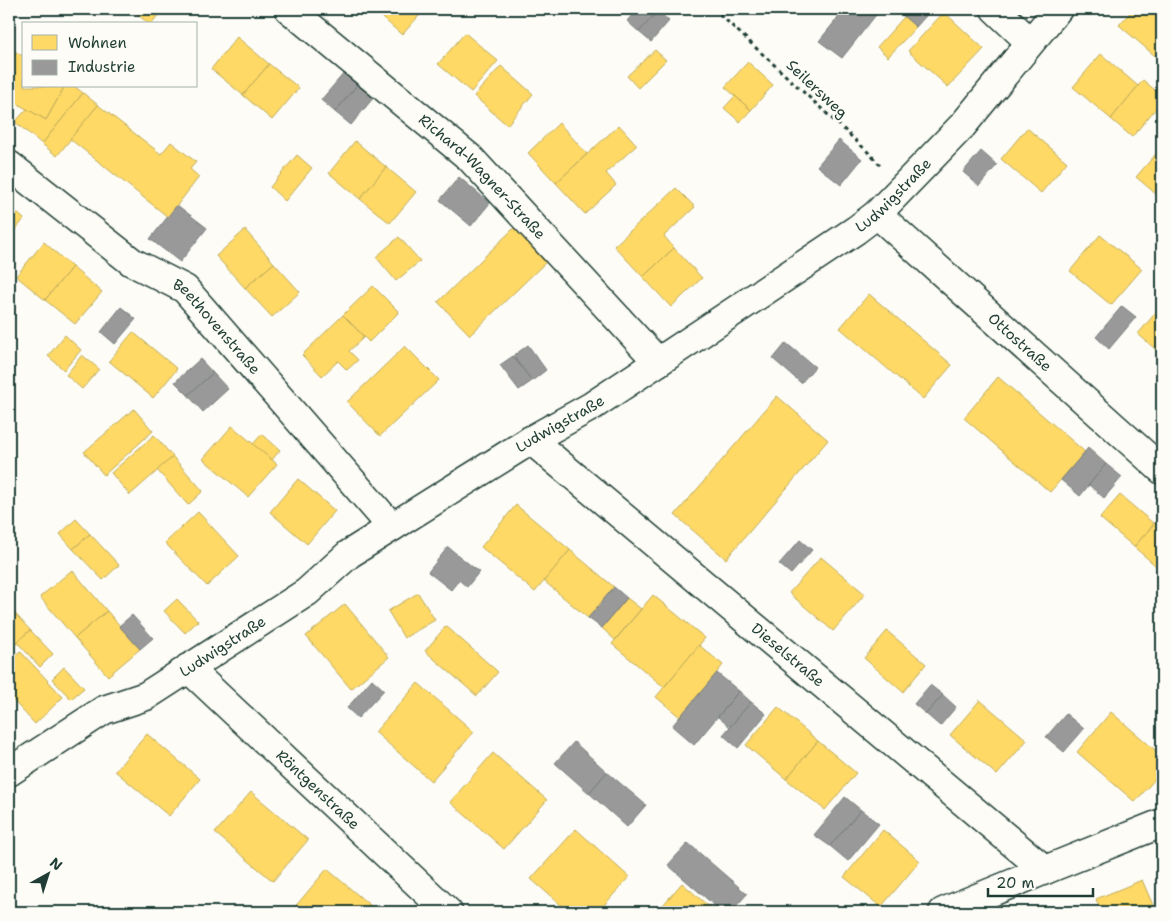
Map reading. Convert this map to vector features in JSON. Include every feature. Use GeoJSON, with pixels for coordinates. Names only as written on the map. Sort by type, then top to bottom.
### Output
{"type":"FeatureCollection","features":[{"type":"Feature","properties":{"kind":"street","name":"Richard-Wagner-Straße"},"geometry":{"type":"LineString","coordinates":[[289,9],[470,158],[658,362]]}},
{"type":"Feature","properties":{"kind":"street"},"geometry":{"type":"LineString","coordinates":[[995,9],[1030,42]]}},
{"type":"Feature","properties":{"kind":"street","name":"Ludwigstraße"},"geometry":{"type":"LineString","coordinates":[[9,772],[104,710],[146,696],[307,592],[349,554],[531,440],[592,406],[856,230],[877,214],[962,125],[1058,9]]}},
{"type":"Feature","properties":{"kind":"street","name":"Beethovenstraße"},"geometry":{"type":"LineString","coordinates":[[9,165],[132,262],[185,289],[392,526]]}},
{"type":"Feature","properties":{"kind":"street","name":"Ottostraße"},"geometry":{"type":"LineString","coordinates":[[877,214],[1162,470]]}},
{"type":"Feature","properties":{"kind":"street","name":"Dieselstraße"},"geometry":{"type":"LineString","coordinates":[[531,440],[1045,870]]}},
{"type":"Feature","properties":{"kind":"street","name":"Röntgenstraße"},"geometry":{"type":"LineString","coordinates":[[188,668],[448,912]]}},
{"type":"Feature","properties":{"kind":"street"},"geometry":{"type":"LineString","coordinates":[[943,912],[1162,823]]}},
{"type":"Feature","properties":{"kind":"path","name":"Seilersweg"},"geometry":{"type":"LineString","coordinates":[[714,9],[866,150],[902,187]]}},
{"type":"Feature","properties":{"kind":"building: Wohnen"},"geometry":{"type":"Polygon","coordinates":[[[131,9],[163,9],[153,22],[147,22],[131,9]]]}},
{"type":"Feature","properties":{"kind":"building: Wohnen"},"geometry":{"type":"Polygon","coordinates":[[[377,9],[425,9],[402,35],[375,11],[377,9]]]}},
{"type":"Feature","properties":{"kind":"building: Wohnen"},"geometry":{"type":"Polygon","coordinates":[[[1133,9],[1162,9],[1162,47],[1155,56],[1119,25],[1133,9]]]}},
{"type":"Feature","properties":{"kind":"building: Wohnen"},"geometry":{"type":"Polygon","coordinates":[[[944,12],[984,49],[948,87],[908,51],[944,12]]]}},
{"type":"Feature","properties":{"kind":"building: Wohnen"},"geometry":{"type":"Polygon","coordinates":[[[904,17],[916,27],[888,57],[877,47],[904,17]]]}},
{"type":"Feature","properties":{"kind":"building: Wohnen"},"geometry":{"type":"Polygon","coordinates":[[[465,33],[498,61],[471,92],[438,64],[465,33]]]}},
{"type":"Feature","properties":{"kind":"building: Wohnen"},"geometry":{"type":"Polygon","coordinates":[[[237,37],[269,64],[243,95],[211,69],[237,37]]]}},
{"type":"Feature","properties":{"kind":"building: Wohnen"},"geometry":{"type":"Polygon","coordinates":[[[9,48],[16,52],[9,65],[9,48]]]}},
{"type":"Feature","properties":{"kind":"building: Wohnen"},"geometry":{"type":"Polygon","coordinates":[[[655,50],[666,60],[638,88],[627,76],[655,50]]]}},
{"type":"Feature","properties":{"kind":"building: Wohnen"},"geometry":{"type":"Polygon","coordinates":[[[16,52],[22,56],[22,88],[64,88],[46,120],[9,99],[9,65],[16,52]]]}},
{"type":"Feature","properties":{"kind":"building: Wohnen"},"geometry":{"type":"Polygon","coordinates":[[[1101,54],[1138,86],[1111,119],[1073,87],[1101,54]]]}},
{"type":"Feature","properties":{"kind":"building: Wohnen"},"geometry":{"type":"Polygon","coordinates":[[[748,62],[773,85],[751,110],[725,87],[748,62]]]}},
{"type":"Feature","properties":{"kind":"building: Wohnen"},"geometry":{"type":"Polygon","coordinates":[[[269,64],[299,88],[272,120],[243,95],[269,64]]]}},
{"type":"Feature","properties":{"kind":"building: Wohnen"},"geometry":{"type":"Polygon","coordinates":[[[501,66],[533,94],[507,125],[474,96],[501,66]]]}},
{"type":"Feature","properties":{"kind":"building: Wohnen"},"geometry":{"type":"Polygon","coordinates":[[[1143,80],[1162,96],[1162,101],[1132,137],[1111,119],[1143,80]]]}},
{"type":"Feature","properties":{"kind":"building: Wohnen"},"geometry":{"type":"Polygon","coordinates":[[[64,88],[77,88],[83,93],[42,144],[15,122],[27,109],[46,120],[64,88]]]}},
{"type":"Feature","properties":{"kind":"building: Wohnen"},"geometry":{"type":"Polygon","coordinates":[[[83,93],[98,105],[57,156],[42,144],[83,93]]]}},
{"type":"Feature","properties":{"kind":"building: Wohnen"},"geometry":{"type":"Polygon","coordinates":[[[735,96],[751,110],[740,122],[724,108],[735,96]]]}},
{"type":"Feature","properties":{"kind":"building: Wohnen"},"geometry":{"type":"Polygon","coordinates":[[[98,105],[161,154],[171,142],[196,162],[190,169],[199,177],[168,217],[70,139],[98,105]]]}},
{"type":"Feature","properties":{"kind":"building: Wohnen"},"geometry":{"type":"Polygon","coordinates":[[[559,123],[587,154],[556,183],[528,153],[559,123]]]}},
{"type":"Feature","properties":{"kind":"building: Wohnen"},"geometry":{"type":"Polygon","coordinates":[[[619,125],[637,145],[606,173],[616,185],[585,214],[556,183],[619,125]]]}},
{"type":"Feature","properties":{"kind":"building: Wohnen"},"geometry":{"type":"Polygon","coordinates":[[[1027,128],[1067,162],[1041,193],[1001,159],[1027,128]]]}},
{"type":"Feature","properties":{"kind":"building: Wohnen"},"geometry":{"type":"Polygon","coordinates":[[[355,141],[386,167],[360,199],[329,173],[355,141]]]}},
{"type":"Feature","properties":{"kind":"building: Wohnen"},"geometry":{"type":"Polygon","coordinates":[[[1162,147],[1162,199],[1136,177],[1162,147]]]}},
{"type":"Feature","properties":{"kind":"building: Wohnen"},"geometry":{"type":"Polygon","coordinates":[[[297,155],[312,168],[285,201],[270,187],[297,155]]]}},
{"type":"Feature","properties":{"kind":"building: Wohnen"},"geometry":{"type":"Polygon","coordinates":[[[386,167],[416,192],[390,223],[360,199],[386,167]]]}},
{"type":"Feature","properties":{"kind":"building: Wohnen"},"geometry":{"type":"Polygon","coordinates":[[[676,188],[695,207],[664,236],[674,248],[643,277],[614,246],[676,188]]]}},
{"type":"Feature","properties":{"kind":"building: Wohnen"},"geometry":{"type":"Polygon","coordinates":[[[9,206],[24,219],[9,238],[9,206]]]}},
{"type":"Feature","properties":{"kind":"building: Wohnen"},"geometry":{"type":"Polygon","coordinates":[[[514,228],[547,261],[470,335],[438,302],[514,228]]]}},
{"type":"Feature","properties":{"kind":"building: Wohnen"},"geometry":{"type":"Polygon","coordinates":[[[245,230],[274,263],[245,288],[216,256],[245,230]]]}},
{"type":"Feature","properties":{"kind":"building: Wohnen"},"geometry":{"type":"Polygon","coordinates":[[[1100,235],[1142,269],[1111,305],[1070,271],[1100,235]]]}},
{"type":"Feature","properties":{"kind":"building: Wohnen"},"geometry":{"type":"Polygon","coordinates":[[[399,237],[420,261],[396,281],[376,257],[399,237]]]}},
{"type":"Feature","properties":{"kind":"building: Wohnen"},"geometry":{"type":"Polygon","coordinates":[[[44,242],[72,267],[45,300],[16,276],[44,242]]]}},
{"type":"Feature","properties":{"kind":"building: Wohnen"},"geometry":{"type":"Polygon","coordinates":[[[674,248],[702,278],[671,307],[643,277],[674,248]]]}},
{"type":"Feature","properties":{"kind":"building: Wohnen"},"geometry":{"type":"Polygon","coordinates":[[[274,263],[300,292],[272,317],[245,288],[274,263]]]}},
{"type":"Feature","properties":{"kind":"building: Wohnen"},"geometry":{"type":"Polygon","coordinates":[[[72,267],[102,292],[75,324],[45,300],[72,267]]]}},
{"type":"Feature","properties":{"kind":"building: Wohnen"},"geometry":{"type":"Polygon","coordinates":[[[373,286],[399,312],[369,342],[343,315],[373,286]]]}},
{"type":"Feature","properties":{"kind":"building: Wohnen"},"geometry":{"type":"Polygon","coordinates":[[[869,294],[952,365],[923,399],[840,328],[869,294]]]}},
{"type":"Feature","properties":{"kind":"building: Wohnen"},"geometry":{"type":"Polygon","coordinates":[[[1162,305],[1162,355],[1138,334],[1162,305]]]}},
{"type":"Feature","properties":{"kind":"building: Wohnen"},"geometry":{"type":"Polygon","coordinates":[[[343,315],[364,337],[349,351],[358,360],[347,370],[338,361],[322,376],[302,355],[343,315]]]}},
{"type":"Feature","properties":{"kind":"building: Wohnen"},"geometry":{"type":"Polygon","coordinates":[[[133,332],[177,369],[153,398],[109,361],[133,332]]]}},
{"type":"Feature","properties":{"kind":"building: Wohnen"},"geometry":{"type":"Polygon","coordinates":[[[65,335],[81,350],[64,370],[48,356],[65,335]]]}},
{"type":"Feature","properties":{"kind":"building: Wohnen"},"geometry":{"type":"Polygon","coordinates":[[[405,346],[439,380],[380,436],[347,402],[405,346]]]}},
{"type":"Feature","properties":{"kind":"building: Wohnen"},"geometry":{"type":"Polygon","coordinates":[[[82,355],[99,369],[82,389],[66,375],[82,355]]]}},
{"type":"Feature","properties":{"kind":"building: Wohnen"},"geometry":{"type":"Polygon","coordinates":[[[998,377],[1085,452],[1050,492],[964,418],[998,377]]]}},
{"type":"Feature","properties":{"kind":"building: Wohnen"},"geometry":{"type":"Polygon","coordinates":[[[777,396],[828,440],[726,559],[675,515],[777,396]]]}},
{"type":"Feature","properties":{"kind":"building: Wohnen"},"geometry":{"type":"Polygon","coordinates":[[[134,409],[153,431],[104,475],[84,452],[134,409]]]}},
{"type":"Feature","properties":{"kind":"building: Wohnen"},"geometry":{"type":"Polygon","coordinates":[[[232,426],[277,464],[248,497],[203,459],[232,426]]]}},
{"type":"Feature","properties":{"kind":"building: Wohnen"},"geometry":{"type":"Polygon","coordinates":[[[262,434],[280,450],[272,460],[253,444],[262,434]]]}},
{"type":"Feature","properties":{"kind":"building: Wohnen"},"geometry":{"type":"Polygon","coordinates":[[[154,435],[173,457],[130,495],[111,473],[154,435]]]}},
{"type":"Feature","properties":{"kind":"building: Wohnen"},"geometry":{"type":"Polygon","coordinates":[[[173,457],[203,491],[188,505],[157,470],[173,457]]]}},
{"type":"Feature","properties":{"kind":"building: Wohnen"},"geometry":{"type":"Polygon","coordinates":[[[298,479],[335,511],[307,544],[270,512],[298,479]]]}},
{"type":"Feature","properties":{"kind":"building: Wohnen"},"geometry":{"type":"Polygon","coordinates":[[[1120,495],[1154,524],[1134,547],[1100,518],[1120,495]]]}},
{"type":"Feature","properties":{"kind":"building: Wohnen"},"geometry":{"type":"Polygon","coordinates":[[[516,505],[570,550],[535,592],[481,547],[516,505]]]}},
{"type":"Feature","properties":{"kind":"building: Wohnen"},"geometry":{"type":"Polygon","coordinates":[[[198,512],[239,556],[207,586],[165,543],[198,512]]]}},
{"type":"Feature","properties":{"kind":"building: Wohnen"},"geometry":{"type":"Polygon","coordinates":[[[1162,516],[1162,571],[1134,547],[1162,516]]]}},
{"type":"Feature","properties":{"kind":"building: Wohnen"},"geometry":{"type":"Polygon","coordinates":[[[76,519],[90,534],[73,549],[60,534],[76,519]]]}},
{"type":"Feature","properties":{"kind":"building: Wohnen"},"geometry":{"type":"Polygon","coordinates":[[[90,534],[119,565],[103,580],[73,549],[90,534]]]}},
{"type":"Feature","properties":{"kind":"building: Wohnen"},"geometry":{"type":"Polygon","coordinates":[[[570,550],[614,587],[588,618],[544,581],[570,550]]]}},
{"type":"Feature","properties":{"kind":"building: Wohnen"},"geometry":{"type":"Polygon","coordinates":[[[821,557],[865,594],[833,631],[789,593],[821,557]]]}},
{"type":"Feature","properties":{"kind":"building: Wohnen"},"geometry":{"type":"Polygon","coordinates":[[[72,570],[107,611],[75,638],[40,597],[72,570]]]}},
{"type":"Feature","properties":{"kind":"building: Wohnen"},"geometry":{"type":"Polygon","coordinates":[[[418,593],[435,620],[404,638],[388,611],[418,593]]]}},
{"type":"Feature","properties":{"kind":"building: Wohnen"},"geometry":{"type":"Polygon","coordinates":[[[653,595],[705,638],[664,687],[612,644],[653,595]]]}},
{"type":"Feature","properties":{"kind":"building: Wohnen"},"geometry":{"type":"Polygon","coordinates":[[[627,598],[641,609],[615,640],[602,628],[627,598]]]}},
{"type":"Feature","properties":{"kind":"building: Wohnen"},"geometry":{"type":"Polygon","coordinates":[[[177,599],[198,621],[185,633],[164,611],[177,599]]]}},
{"type":"Feature","properties":{"kind":"building: Wohnen"},"geometry":{"type":"Polygon","coordinates":[[[345,604],[389,657],[351,689],[306,636],[345,604]]]}},
{"type":"Feature","properties":{"kind":"building: Wohnen"},"geometry":{"type":"Polygon","coordinates":[[[9,607],[30,630],[14,646],[9,641],[9,607]]]}},
{"type":"Feature","properties":{"kind":"building: Wohnen"},"geometry":{"type":"Polygon","coordinates":[[[107,611],[140,649],[108,676],[75,638],[107,611]]]}},
{"type":"Feature","properties":{"kind":"building: Wohnen"},"geometry":{"type":"Polygon","coordinates":[[[446,626],[498,672],[477,696],[425,651],[446,626]]]}},
{"type":"Feature","properties":{"kind":"building: Wohnen"},"geometry":{"type":"Polygon","coordinates":[[[30,630],[53,654],[40,667],[17,642],[30,630]]]}},
{"type":"Feature","properties":{"kind":"building: Wohnen"},"geometry":{"type":"Polygon","coordinates":[[[887,631],[926,664],[903,692],[864,658],[887,631]]]}},
{"type":"Feature","properties":{"kind":"building: Wohnen"},"geometry":{"type":"Polygon","coordinates":[[[699,645],[723,665],[680,717],[656,697],[699,645]]]}},
{"type":"Feature","properties":{"kind":"building: Wohnen"},"geometry":{"type":"Polygon","coordinates":[[[20,651],[63,697],[35,724],[9,696],[9,661],[20,651]]]}},
{"type":"Feature","properties":{"kind":"building: Wohnen"},"geometry":{"type":"Polygon","coordinates":[[[64,667],[84,688],[71,699],[52,679],[64,667]]]}},
{"type":"Feature","properties":{"kind":"building: Wohnen"},"geometry":{"type":"Polygon","coordinates":[[[418,683],[474,732],[431,781],[375,732],[418,683]]]}},
{"type":"Feature","properties":{"kind":"building: Wohnen"},"geometry":{"type":"Polygon","coordinates":[[[980,700],[1027,740],[997,775],[950,735],[980,700]]]}},
{"type":"Feature","properties":{"kind":"building: Wohnen"},"geometry":{"type":"Polygon","coordinates":[[[778,707],[818,741],[786,779],[746,745],[778,707]]]}},
{"type":"Feature","properties":{"kind":"building: Wohnen"},"geometry":{"type":"Polygon","coordinates":[[[1111,712],[1162,756],[1162,771],[1135,802],[1077,752],[1111,712]]]}},
{"type":"Feature","properties":{"kind":"building: Wohnen"},"geometry":{"type":"Polygon","coordinates":[[[147,734],[200,779],[169,816],[115,771],[147,734]]]}},
{"type":"Feature","properties":{"kind":"building: Wohnen"},"geometry":{"type":"Polygon","coordinates":[[[818,741],[856,773],[825,810],[786,779],[818,741]]]}},
{"type":"Feature","properties":{"kind":"building: Wohnen"},"geometry":{"type":"Polygon","coordinates":[[[493,753],[547,800],[504,849],[450,802],[493,753]]]}},
{"type":"Feature","properties":{"kind":"building: Wohnen"},"geometry":{"type":"Polygon","coordinates":[[[251,792],[308,840],[273,881],[215,833],[251,792]]]}},
{"type":"Feature","properties":{"kind":"building: Wohnen"},"geometry":{"type":"Polygon","coordinates":[[[576,829],[629,877],[598,912],[569,912],[531,879],[576,829]]]}},
{"type":"Feature","properties":{"kind":"building: Wohnen"},"geometry":{"type":"Polygon","coordinates":[[[883,830],[920,861],[881,907],[844,877],[883,830]]]}},
{"type":"Feature","properties":{"kind":"building: Wohnen"},"geometry":{"type":"Polygon","coordinates":[[[327,869],[378,912],[297,912],[293,909],[327,869]]]}},
{"type":"Feature","properties":{"kind":"building: Wohnen"},"geometry":{"type":"Polygon","coordinates":[[[1142,880],[1156,912],[1101,912],[1096,899],[1142,880]]]}},
{"type":"Feature","properties":{"kind":"building: Wohnen"},"geometry":{"type":"Polygon","coordinates":[[[682,883],[715,912],[657,912],[682,883]]]}},
{"type":"Feature","properties":{"kind":"building: Industrie"},"geometry":{"type":"Polygon","coordinates":[[[637,9],[655,9],[658,11],[639,32],[627,21],[637,9]]]}},
{"type":"Feature","properties":{"kind":"building: Industrie"},"geometry":{"type":"Polygon","coordinates":[[[845,9],[875,9],[879,11],[842,58],[819,41],[845,9]]]}},
{"type":"Feature","properties":{"kind":"building: Industrie"},"geometry":{"type":"Polygon","coordinates":[[[900,9],[932,9],[916,27],[898,11],[900,9]]]}},
{"type":"Feature","properties":{"kind":"building: Industrie"},"geometry":{"type":"Polygon","coordinates":[[[658,11],[669,21],[651,42],[639,32],[658,11]]]}},
{"type":"Feature","properties":{"kind":"building: Industrie"},"geometry":{"type":"Polygon","coordinates":[[[345,72],[358,84],[335,112],[321,100],[345,72]]]}},
{"type":"Feature","properties":{"kind":"building: Industrie"},"geometry":{"type":"Polygon","coordinates":[[[358,84],[374,97],[351,125],[335,112],[358,84]]]}},
{"type":"Feature","properties":{"kind":"building: Industrie"},"geometry":{"type":"Polygon","coordinates":[[[839,140],[862,159],[841,185],[817,166],[839,140]]]}},
{"type":"Feature","properties":{"kind":"building: Industrie"},"geometry":{"type":"Polygon","coordinates":[[[981,151],[997,165],[979,186],[963,172],[981,151]]]}},
{"type":"Feature","properties":{"kind":"building: Industrie"},"geometry":{"type":"Polygon","coordinates":[[[459,177],[490,203],[471,226],[440,200],[459,177]]]}},
{"type":"Feature","properties":{"kind":"building: Industrie"},"geometry":{"type":"Polygon","coordinates":[[[177,205],[207,228],[180,262],[150,239],[177,205]]]}},
{"type":"Feature","properties":{"kind":"building: Industrie"},"geometry":{"type":"Polygon","coordinates":[[[1122,306],[1136,317],[1109,349],[1096,337],[1122,306]]]}},
{"type":"Feature","properties":{"kind":"building: Industrie"},"geometry":{"type":"Polygon","coordinates":[[[121,307],[136,319],[115,344],[101,332],[121,307]]]}},
{"type":"Feature","properties":{"kind":"building: Industrie"},"geometry":{"type":"Polygon","coordinates":[[[786,343],[815,367],[801,383],[773,359],[786,343]]]}},
{"type":"Feature","properties":{"kind":"building: Industrie"},"geometry":{"type":"Polygon","coordinates":[[[528,345],[546,370],[532,381],[513,356],[528,345]]]}},
{"type":"Feature","properties":{"kind":"building: Industrie"},"geometry":{"type":"Polygon","coordinates":[[[513,356],[532,381],[519,390],[500,365],[513,356]]]}},
{"type":"Feature","properties":{"kind":"building: Industrie"},"geometry":{"type":"Polygon","coordinates":[[[200,359],[213,373],[188,395],[175,382],[200,359]]]}},
{"type":"Feature","properties":{"kind":"building: Industrie"},"geometry":{"type":"Polygon","coordinates":[[[213,373],[228,389],[203,412],[188,395],[213,373]]]}},
{"type":"Feature","properties":{"kind":"building: Industrie"},"geometry":{"type":"Polygon","coordinates":[[[1088,448],[1106,464],[1080,496],[1061,480],[1088,448]]]}},
{"type":"Feature","properties":{"kind":"building: Industrie"},"geometry":{"type":"Polygon","coordinates":[[[1106,464],[1122,477],[1104,498],[1089,485],[1106,464]]]}},
{"type":"Feature","properties":{"kind":"building: Industrie"},"geometry":{"type":"Polygon","coordinates":[[[800,540],[812,550],[791,574],[779,564],[800,540]]]}},
{"type":"Feature","properties":{"kind":"building: Industrie"},"geometry":{"type":"Polygon","coordinates":[[[448,547],[479,572],[467,587],[459,580],[451,590],[428,572],[448,547]]]}},
{"type":"Feature","properties":{"kind":"building: Industrie"},"geometry":{"type":"Polygon","coordinates":[[[614,587],[627,598],[602,628],[588,618],[614,587]]]}},
{"type":"Feature","properties":{"kind":"building: Industrie"},"geometry":{"type":"Polygon","coordinates":[[[132,615],[153,638],[140,649],[119,626],[132,615]]]}},
{"type":"Feature","properties":{"kind":"building: Industrie"},"geometry":{"type":"Polygon","coordinates":[[[717,673],[739,691],[694,745],[672,726],[717,673]]]}},
{"type":"Feature","properties":{"kind":"building: Industrie"},"geometry":{"type":"Polygon","coordinates":[[[372,679],[384,690],[358,718],[347,708],[372,679]]]}},
{"type":"Feature","properties":{"kind":"building: Industrie"},"geometry":{"type":"Polygon","coordinates":[[[930,685],[943,695],[926,714],[914,704],[930,685]]]}},
{"type":"Feature","properties":{"kind":"building: Industrie"},"geometry":{"type":"Polygon","coordinates":[[[739,691],[751,702],[730,727],[718,717],[739,691]]]}},
{"type":"Feature","properties":{"kind":"building: Industrie"},"geometry":{"type":"Polygon","coordinates":[[[943,695],[956,707],[940,726],[926,714],[943,695]]]}},
{"type":"Feature","properties":{"kind":"building: Industrie"},"geometry":{"type":"Polygon","coordinates":[[[751,702],[766,714],[738,748],[723,735],[751,702]]]}},
{"type":"Feature","properties":{"kind":"building: Industrie"},"geometry":{"type":"Polygon","coordinates":[[[1066,714],[1084,729],[1064,752],[1046,737],[1066,714]]]}},
{"type":"Feature","properties":{"kind":"building: Industrie"},"geometry":{"type":"Polygon","coordinates":[[[574,742],[607,772],[589,793],[555,763],[574,742]]]}},
{"type":"Feature","properties":{"kind":"building: Industrie"},"geometry":{"type":"Polygon","coordinates":[[[607,772],[646,805],[627,827],[589,793],[607,772]]]}},
{"type":"Feature","properties":{"kind":"building: Industrie"},"geometry":{"type":"Polygon","coordinates":[[[845,797],[861,810],[830,846],[814,835],[845,797]]]}},
{"type":"Feature","properties":{"kind":"building: Industrie"},"geometry":{"type":"Polygon","coordinates":[[[861,810],[879,824],[848,861],[830,846],[861,810]]]}},
{"type":"Feature","properties":{"kind":"building: Industrie"},"geometry":{"type":"Polygon","coordinates":[[[688,843],[747,894],[731,912],[722,912],[668,865],[688,843]]]}}]}
